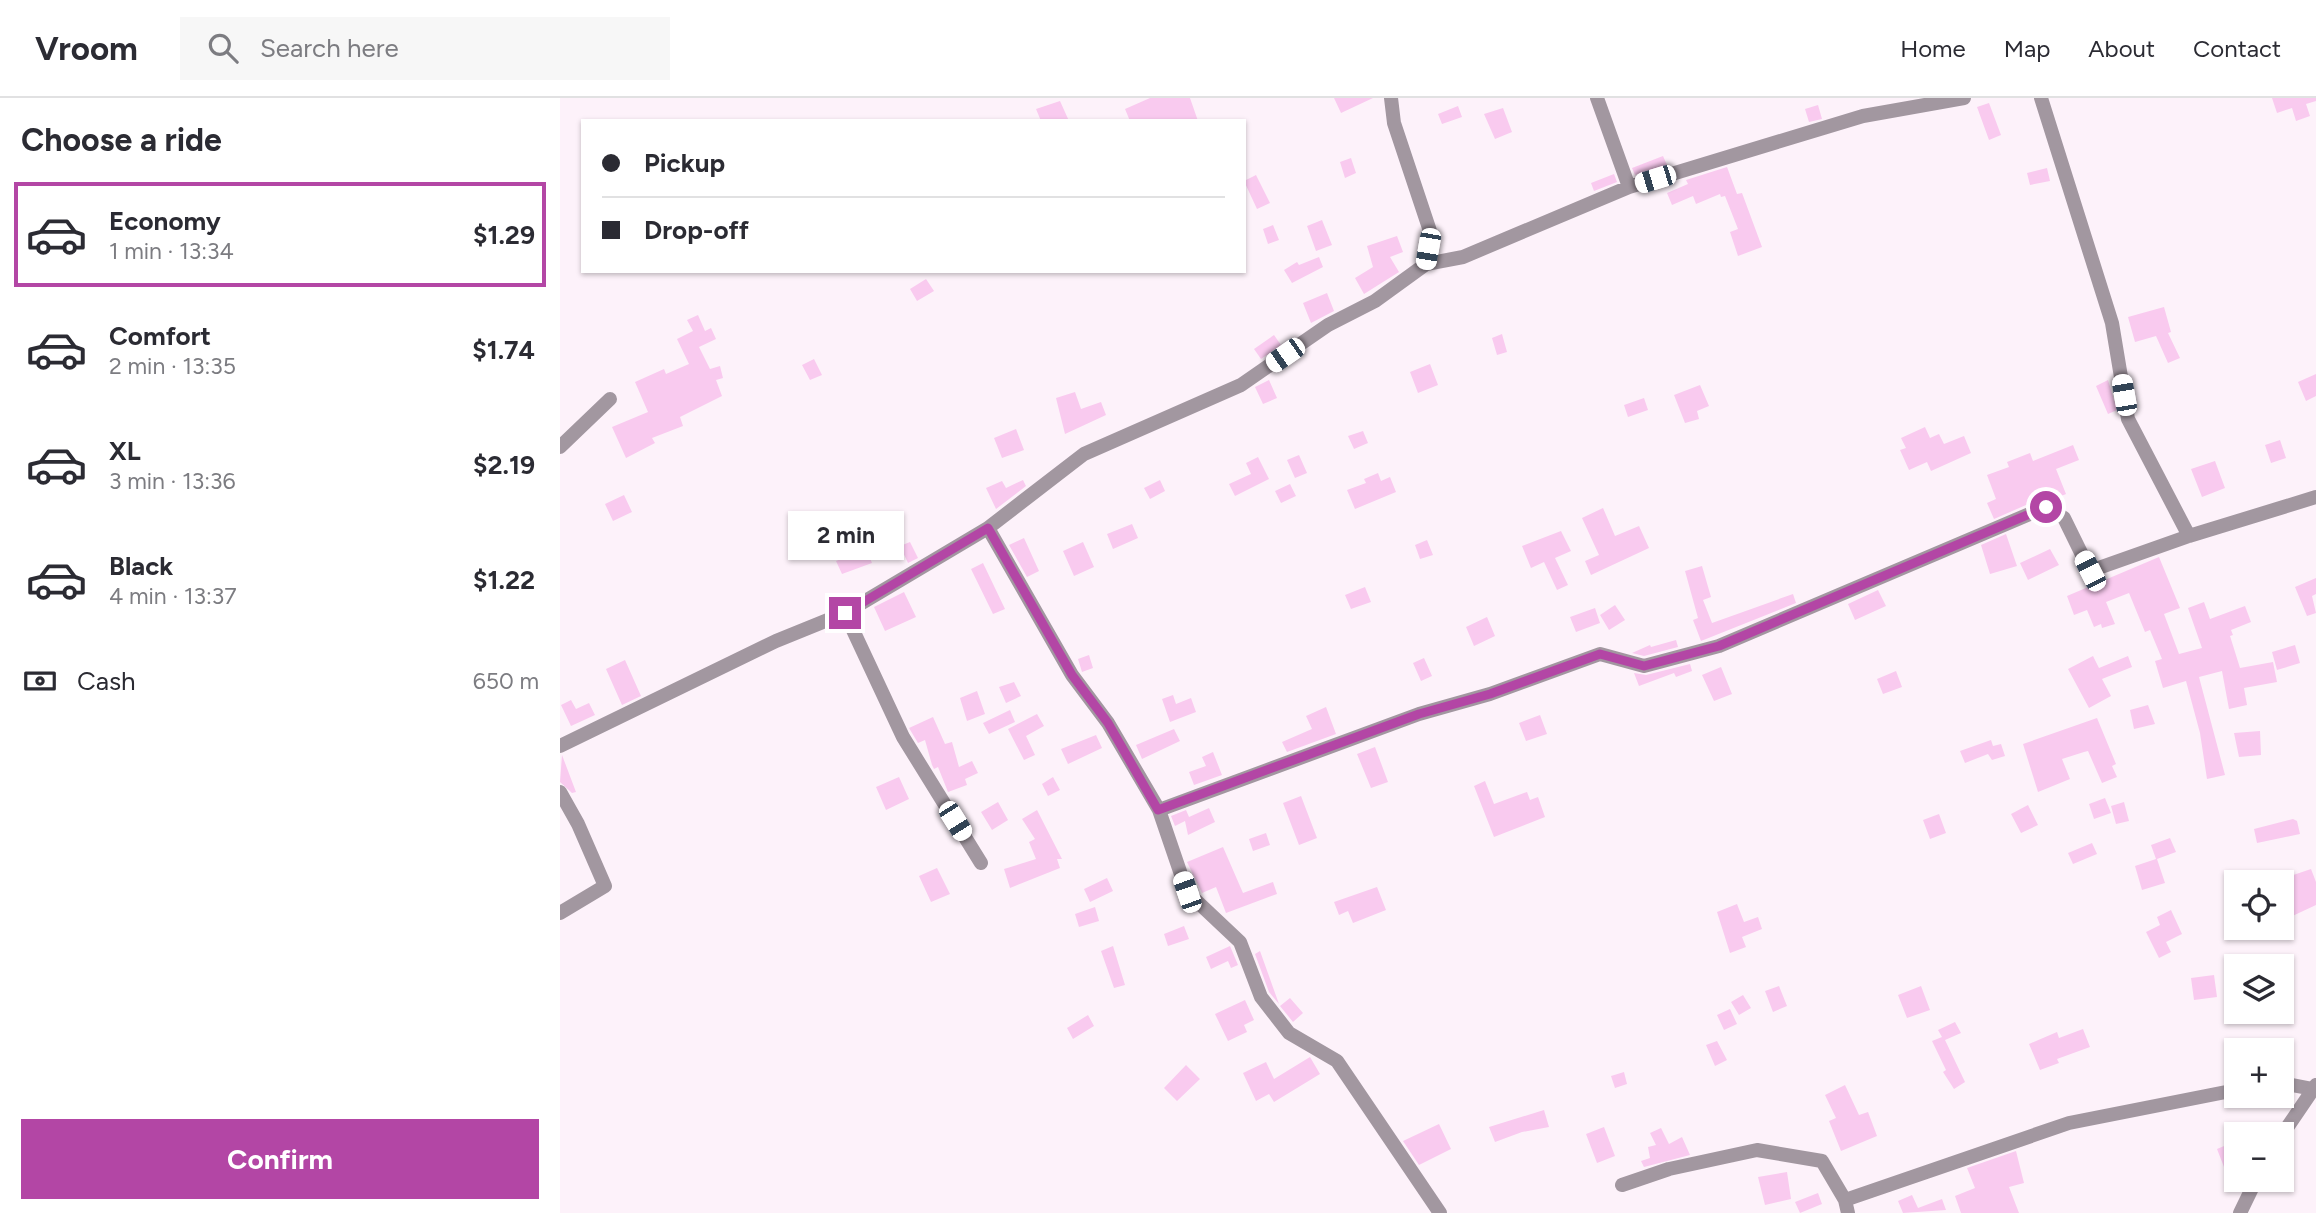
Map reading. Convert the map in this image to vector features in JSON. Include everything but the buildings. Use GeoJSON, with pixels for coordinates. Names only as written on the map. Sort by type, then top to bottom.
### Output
{"type":"FeatureCollection","features":[{"type":"Feature","properties":{"kind":"street"},"geometry":{"type":"LineString","coordinates":[[1391,98],[1394,123],[1431,234],[1426,264]]}},
{"type":"Feature","properties":{"kind":"street"},"geometry":{"type":"LineString","coordinates":[[1597,98],[1629,187]]}},
{"type":"Feature","properties":{"kind":"street"},"geometry":{"type":"LineString","coordinates":[[560,746],[776,641],[845,613],[988,528],[1084,454],[1241,385],[1328,325],[1375,301],[1426,264],[1463,257],[1629,187],[1863,116],[1964,98]]}},
{"type":"Feature","properties":{"kind":"street"},"geometry":{"type":"LineString","coordinates":[[2041,98],[2112,323],[2128,419],[2189,536]]}},
{"type":"Feature","properties":{"kind":"street"},"geometry":{"type":"LineString","coordinates":[[560,447],[610,399]]}},
{"type":"Feature","properties":{"kind":"street"},"geometry":{"type":"LineString","coordinates":[[1158,810],[1419,714],[1490,694],[1600,654],[1644,666],[1719,646],[2046,507],[2064,518],[2090,571],[2189,536],[2316,497]]}},
{"type":"Feature","properties":{"kind":"street"},"geometry":{"type":"LineString","coordinates":[[988,528],[1072,675],[1108,723],[1158,810],[1187,892],[1240,942],[1261,997],[1289,1033],[1338,1061],[1440,1213]]}},
{"type":"Feature","properties":{"kind":"street"},"geometry":{"type":"LineString","coordinates":[[845,613],[903,737],[981,863]]}},
{"type":"Feature","properties":{"kind":"street"},"geometry":{"type":"LineString","coordinates":[[560,792],[578,824],[604,886],[560,913]]}},
{"type":"Feature","properties":{"kind":"street"},"geometry":{"type":"LineString","coordinates":[[2291,1122],[2314,1087],[2294,1084]]}},
{"type":"Feature","properties":{"kind":"street"},"geometry":{"type":"LineString","coordinates":[[1622,1185],[1669,1170],[1757,1150],[1822,1161],[1847,1207],[2069,1124],[2224,1092]]}},
{"type":"Feature","properties":{"kind":"street"},"geometry":{"type":"LineString","coordinates":[[2240,1213],[2250,1192]]}},
{"type":"Feature","properties":{"kind":"route"},"geometry":{"type":"LineString","coordinates":[[845,613],[988,528],[1072,675],[1108,723],[1158,810],[1419,714],[1490,694],[1600,654],[1644,666],[1719,646],[2046,507]]}}]}
